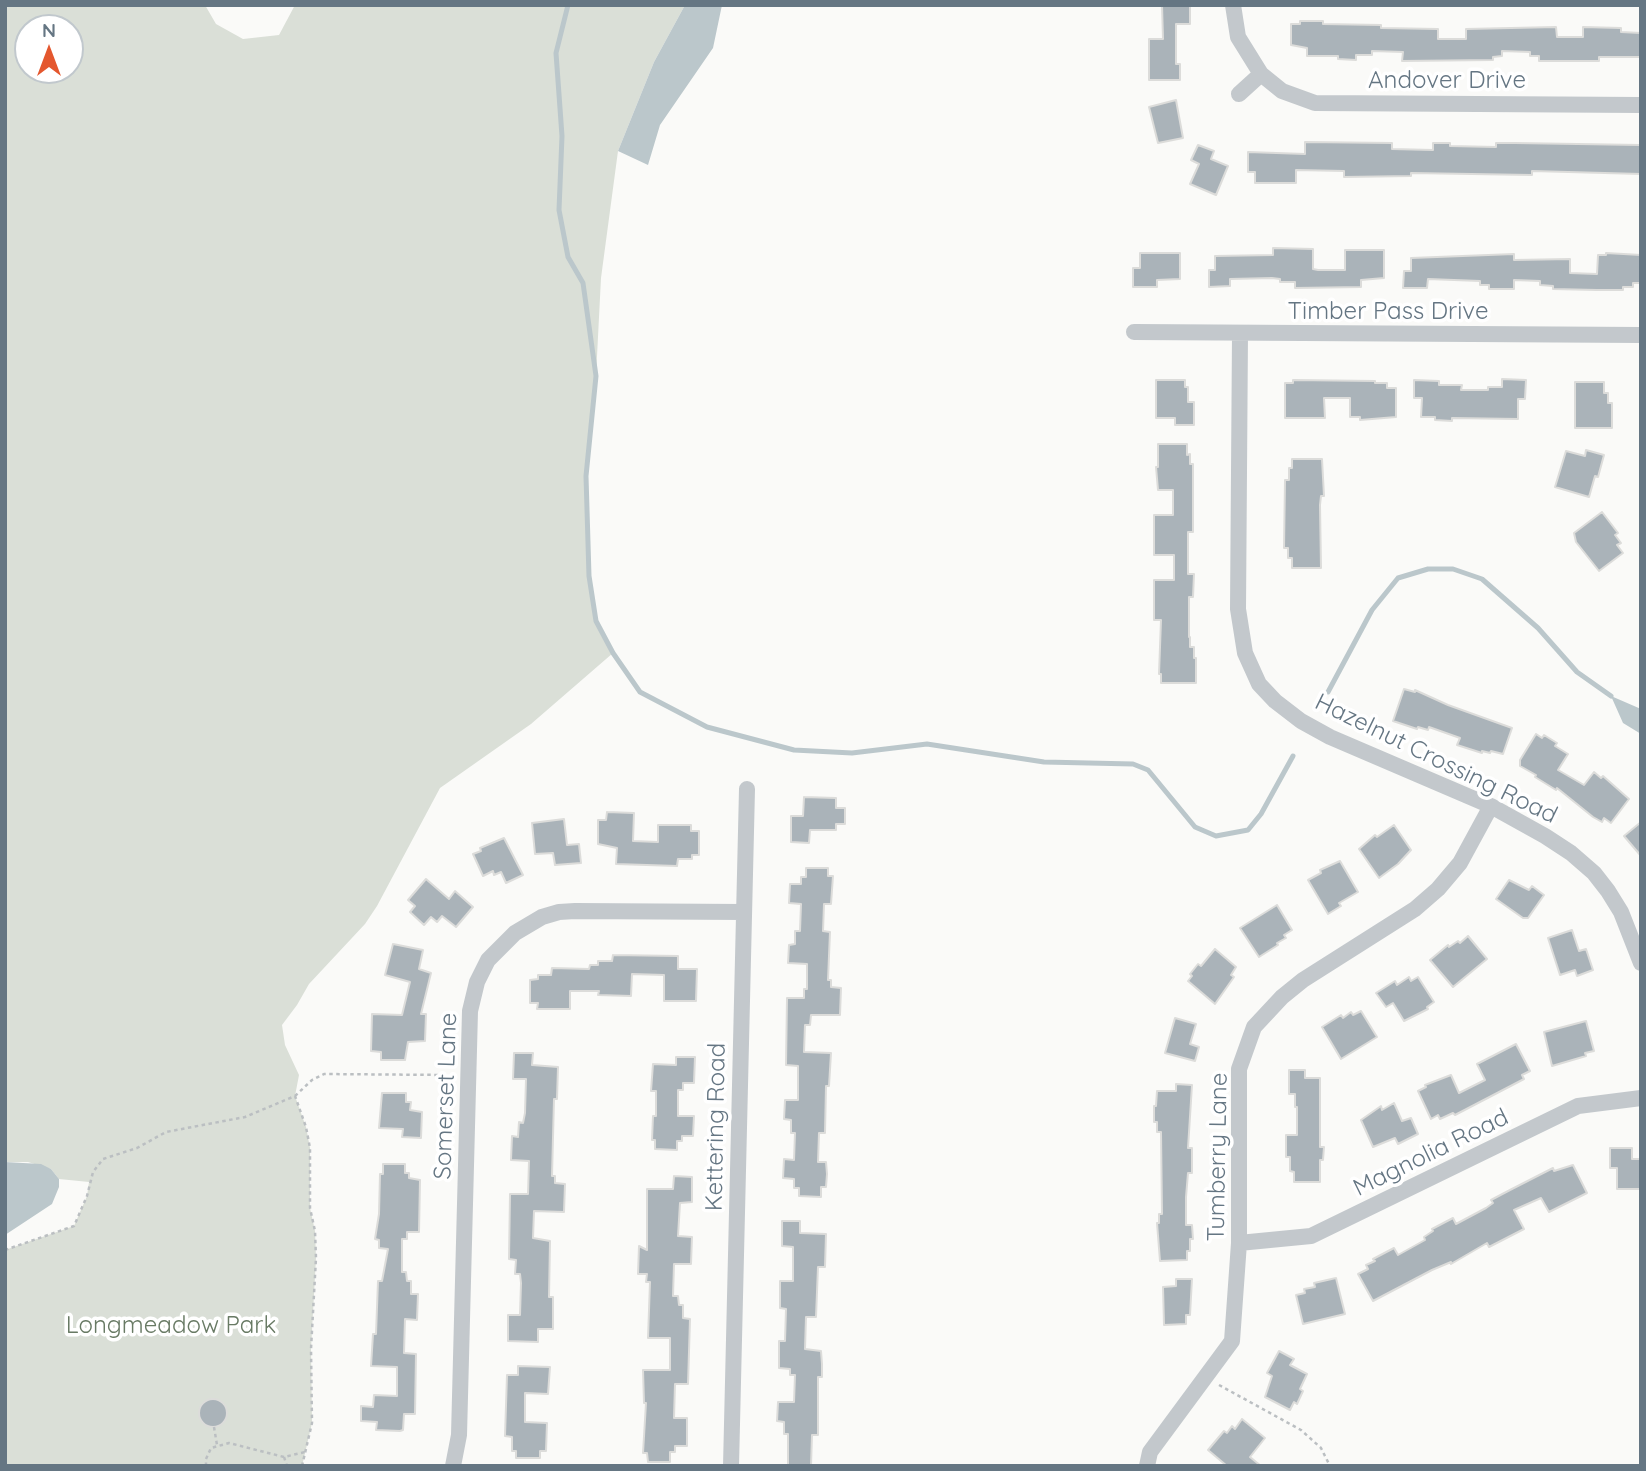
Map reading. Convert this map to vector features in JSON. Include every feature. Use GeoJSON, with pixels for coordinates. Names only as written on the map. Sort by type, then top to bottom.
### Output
{"type":"FeatureCollection","features":[{"type":"Feature","properties":{"kind":"street"},"geometry":{"type":"LineString","coordinates":[[1233,5],[1238,37],[1247,56],[1261,74],[1239,94]]}},
{"type":"Feature","properties":{"kind":"street","name":"Andover Drive"},"geometry":{"type":"LineString","coordinates":[[1261,74],[1282,91],[1315,103],[1641,105]]}},
{"type":"Feature","properties":{"kind":"street","name":"Timber Pass Drive"},"geometry":{"type":"LineString","coordinates":[[1134,332],[1641,335]]}},
{"type":"Feature","properties":{"kind":"street","name":"Hazelnut Crossing Road"},"geometry":{"type":"LineString","coordinates":[[1240,334],[1238,609],[1245,653],[1259,684],[1275,701],[1301,721],[1330,737],[1491,806],[1545,836],[1594,873],[1621,912],[1641,963]]}},
{"type":"Feature","properties":{"kind":"street","name":"Kettering Road"},"geometry":{"type":"LineString","coordinates":[[731,1466],[747,789]]}},
{"type":"Feature","properties":{"kind":"street","name":"Tumberry Lane"},"geometry":{"type":"LineString","coordinates":[[1147,1466],[1150,1452],[1232,1341],[1239,1243],[1239,1069],[1254,1027],[1282,997],[1303,980],[1415,909],[1438,888],[1460,863],[1491,806]]}},
{"type":"Feature","properties":{"kind":"street","name":"Somerset Lane"},"geometry":{"type":"LineString","coordinates":[[453,1466],[459,1435],[470,1010],[477,982],[488,960],[515,933],[559,912],[744,912]]}},
{"type":"Feature","properties":{"kind":"street","name":"Magnolia Road"},"geometry":{"type":"LineString","coordinates":[[1239,1243],[1311,1236],[1578,1106],[1641,1098]]}},
{"type":"Feature","properties":{"kind":"path"},"geometry":{"type":"LineString","coordinates":[[5,1250],[74,1226],[82,1212],[93,1172],[103,1159],[137,1149],[166,1132],[245,1117],[295,1096],[312,1080],[324,1074],[447,1076]]}},
{"type":"Feature","properties":{"kind":"path"},"geometry":{"type":"LineString","coordinates":[[295,1096],[310,1148],[310,1208],[315,1244],[311,1349],[312,1423],[302,1466]]}},
{"type":"Feature","properties":{"kind":"path"},"geometry":{"type":"LineString","coordinates":[[1205,1378],[1301,1430],[1321,1448],[1330,1466]]}},
{"type":"Feature","properties":{"kind":"path"},"geometry":{"type":"LineString","coordinates":[[214,1427],[217,1445]]}},
{"type":"Feature","properties":{"kind":"path"},"geometry":{"type":"LineString","coordinates":[[206,1466],[211,1448],[229,1443],[284,1457],[305,1452]]}},
{"type":"Feature","properties":{"kind":"path"},"geometry":{"type":"LineString","coordinates":[[284,1457],[286,1466]]}},
{"type":"Feature","properties":{"kind":"green space","name":"Longmeadow Park"},"geometry":{"type":"Polygon","coordinates":[[[5,5],[205,5],[216,24],[243,39],[279,35],[295,5],[685,5],[654,62],[618,151],[601,278],[596,376],[586,476],[589,576],[596,621],[613,653],[531,724],[440,788],[365,924],[309,984],[282,1025],[285,1045],[299,1075],[295,1096],[310,1148],[310,1208],[315,1231],[311,1349],[312,1423],[302,1466],[5,1466],[5,1250],[74,1226],[87,1196],[89,1182],[59,1179],[51,1169],[28,1162],[5,1162],[5,5]]]}},
{"type":"Feature","properties":{"kind":"shaded area"},"geometry":{"type":"Polygon","coordinates":[[[685,5],[722,5],[713,48],[660,125],[648,165],[618,151],[654,62],[685,5]]]}},
{"type":"Feature","properties":{"kind":"shaded area"},"geometry":{"type":"Polygon","coordinates":[[[1611,696],[1641,709],[1641,734],[1623,723],[1611,696]]]}},
{"type":"Feature","properties":{"kind":"shaded area"},"geometry":{"type":"Polygon","coordinates":[[[5,1162],[41,1164],[51,1169],[59,1179],[59,1187],[52,1204],[5,1235],[5,1162]]]}},
{"type":"Feature","properties":{"kind":"building"},"geometry":{"type":"Polygon","coordinates":[[[1162,5],[1190,5],[1190,24],[1176,24],[1176,64],[1180,64],[1180,80],[1149,80],[1149,39],[1163,39],[1162,5]]]}},
{"type":"Feature","properties":{"kind":"building"},"geometry":{"type":"Polygon","coordinates":[[[1300,21],[1381,25],[1381,28],[1438,29],[1438,39],[1466,39],[1466,29],[1556,27],[1557,37],[1583,37],[1583,27],[1621,28],[1621,32],[1641,33],[1641,57],[1599,57],[1599,61],[1539,61],[1539,56],[1530,56],[1530,52],[1502,51],[1502,56],[1493,57],[1493,60],[1402,61],[1403,52],[1372,51],[1372,55],[1356,55],[1356,60],[1338,59],[1338,56],[1307,56],[1307,48],[1291,45],[1291,24],[1300,24],[1300,21]]]}},
{"type":"Feature","properties":{"kind":"building"},"geometry":{"type":"Polygon","coordinates":[[[1176,100],[1183,138],[1158,143],[1149,107],[1176,100]]]}},
{"type":"Feature","properties":{"kind":"building"},"geometry":{"type":"Polygon","coordinates":[[[1305,142],[1392,143],[1392,149],[1433,150],[1433,143],[1496,147],[1496,143],[1640,145],[1641,174],[1532,171],[1532,175],[1411,173],[1411,176],[1344,177],[1344,171],[1296,170],[1296,183],[1255,183],[1255,172],[1248,172],[1248,152],[1305,154],[1305,142]]]}},
{"type":"Feature","properties":{"kind":"building"},"geometry":{"type":"Polygon","coordinates":[[[1198,145],[1214,151],[1211,159],[1228,166],[1216,195],[1190,184],[1199,164],[1191,160],[1198,145]]]}},
{"type":"Feature","properties":{"kind":"building"},"geometry":{"type":"Polygon","coordinates":[[[1273,248],[1313,249],[1313,269],[1318,270],[1345,270],[1345,250],[1384,250],[1384,278],[1361,280],[1361,287],[1295,288],[1295,282],[1280,282],[1280,279],[1272,278],[1230,279],[1230,286],[1209,287],[1209,270],[1215,270],[1215,256],[1273,255],[1273,248]]]}},
{"type":"Feature","properties":{"kind":"building"},"geometry":{"type":"Polygon","coordinates":[[[1140,253],[1180,253],[1180,279],[1157,280],[1157,287],[1133,287],[1133,268],[1140,268],[1140,253]]]}},
{"type":"Feature","properties":{"kind":"building"},"geometry":{"type":"Polygon","coordinates":[[[1514,254],[1514,260],[1570,259],[1570,273],[1597,274],[1598,255],[1641,255],[1641,283],[1633,283],[1633,287],[1623,287],[1623,290],[1553,289],[1553,286],[1540,285],[1540,281],[1514,280],[1514,289],[1489,289],[1489,285],[1480,285],[1480,281],[1428,279],[1427,288],[1403,288],[1404,271],[1411,271],[1411,258],[1514,254]]]}},
{"type":"Feature","properties":{"kind":"building"},"geometry":{"type":"Polygon","coordinates":[[[1502,379],[1526,380],[1525,399],[1518,399],[1518,419],[1435,420],[1435,417],[1421,417],[1422,398],[1414,398],[1414,380],[1439,381],[1439,385],[1462,385],[1461,390],[1488,390],[1488,387],[1502,387],[1502,379]]]}},
{"type":"Feature","properties":{"kind":"building"},"geometry":{"type":"Polygon","coordinates":[[[1156,380],[1185,380],[1188,402],[1194,402],[1194,425],[1175,425],[1175,418],[1156,418],[1156,380]]]}},
{"type":"Feature","properties":{"kind":"building"},"geometry":{"type":"Polygon","coordinates":[[[1293,380],[1387,383],[1387,388],[1396,388],[1396,417],[1360,420],[1360,417],[1350,417],[1350,398],[1324,398],[1325,418],[1285,418],[1285,383],[1293,383],[1293,380]]]}},
{"type":"Feature","properties":{"kind":"building"},"geometry":{"type":"Polygon","coordinates":[[[1575,382],[1604,382],[1604,393],[1608,393],[1608,403],[1612,403],[1612,428],[1575,428],[1575,382]]]}},
{"type":"Feature","properties":{"kind":"building"},"geometry":{"type":"Polygon","coordinates":[[[1158,444],[1187,444],[1187,455],[1190,454],[1190,464],[1193,464],[1193,532],[1188,532],[1188,574],[1194,574],[1193,597],[1189,597],[1189,637],[1190,647],[1194,647],[1196,658],[1196,683],[1161,683],[1159,674],[1161,620],[1154,620],[1154,580],[1174,580],[1174,555],[1154,555],[1154,515],[1173,515],[1173,490],[1158,490],[1158,444]]]}},
{"type":"Feature","properties":{"kind":"building"},"geometry":{"type":"Polygon","coordinates":[[[1586,450],[1604,455],[1589,497],[1555,487],[1566,451],[1585,456],[1586,450]]]}},
{"type":"Feature","properties":{"kind":"building"},"geometry":{"type":"Polygon","coordinates":[[[1292,459],[1322,459],[1324,496],[1321,496],[1320,505],[1321,568],[1292,568],[1288,548],[1284,548],[1285,480],[1289,480],[1292,459]]]}},
{"type":"Feature","properties":{"kind":"building"},"geometry":{"type":"Polygon","coordinates":[[[1602,512],[1618,533],[1615,535],[1621,543],[1617,545],[1623,553],[1599,571],[1576,542],[1574,533],[1602,512]]]}},
{"type":"Feature","properties":{"kind":"building"},"geometry":{"type":"Polygon","coordinates":[[[1404,689],[1415,690],[1512,728],[1503,754],[1491,751],[1482,753],[1457,745],[1460,738],[1429,727],[1428,730],[1417,729],[1393,721],[1404,689]]]}},
{"type":"Feature","properties":{"kind":"building"},"geometry":{"type":"Polygon","coordinates":[[[1536,734],[1542,738],[1544,735],[1557,743],[1555,746],[1568,754],[1558,770],[1584,785],[1594,772],[1601,778],[1603,776],[1629,799],[1611,823],[1604,818],[1602,822],[1593,817],[1557,788],[1556,790],[1520,766],[1520,760],[1536,734]]]}},
{"type":"Feature","properties":{"kind":"building"},"geometry":{"type":"Polygon","coordinates":[[[804,797],[836,798],[836,808],[845,808],[845,824],[836,824],[836,830],[810,830],[809,843],[791,842],[791,816],[803,816],[804,797]]]}},
{"type":"Feature","properties":{"kind":"building"},"geometry":{"type":"Polygon","coordinates":[[[607,812],[634,813],[633,841],[658,842],[658,825],[691,825],[691,831],[699,831],[699,855],[692,855],[692,859],[678,859],[677,866],[616,864],[617,848],[598,844],[598,820],[606,820],[607,812]]]}},
{"type":"Feature","properties":{"kind":"building"},"geometry":{"type":"Polygon","coordinates":[[[564,819],[567,845],[579,844],[581,863],[555,865],[553,853],[535,854],[532,823],[564,819]]]}},
{"type":"Feature","properties":{"kind":"building"},"geometry":{"type":"Polygon","coordinates":[[[1641,822],[1641,856],[1624,836],[1641,822]]]}},
{"type":"Feature","properties":{"kind":"building"},"geometry":{"type":"Polygon","coordinates":[[[1394,825],[1411,850],[1379,878],[1359,849],[1375,835],[1377,837],[1394,825]]]}},
{"type":"Feature","properties":{"kind":"building"},"geometry":{"type":"Polygon","coordinates":[[[504,838],[523,875],[506,883],[501,872],[494,875],[493,871],[483,876],[473,854],[481,851],[480,848],[504,838]]]}},
{"type":"Feature","properties":{"kind":"building"},"geometry":{"type":"Polygon","coordinates":[[[1340,861],[1358,892],[1339,903],[1341,906],[1328,914],[1308,880],[1321,873],[1320,870],[1340,861]]]}},
{"type":"Feature","properties":{"kind":"building"},"geometry":{"type":"Polygon","coordinates":[[[806,868],[828,868],[828,876],[833,876],[831,904],[824,904],[823,931],[830,932],[828,980],[831,980],[831,987],[841,988],[840,1015],[811,1015],[810,1025],[805,1025],[804,1052],[831,1053],[829,1086],[826,1086],[825,1133],[819,1133],[818,1162],[826,1162],[827,1174],[826,1187],[821,1187],[821,1197],[799,1196],[799,1188],[794,1188],[794,1179],[783,1178],[784,1159],[794,1160],[795,1133],[791,1133],[791,1120],[784,1119],[785,1100],[798,1100],[798,1066],[786,1065],[787,998],[804,998],[804,989],[807,989],[807,964],[788,963],[789,945],[795,944],[795,931],[800,931],[801,904],[789,903],[790,884],[801,884],[801,877],[806,877],[806,868]]]}},
{"type":"Feature","properties":{"kind":"building"},"geometry":{"type":"Polygon","coordinates":[[[426,879],[449,899],[455,891],[473,907],[456,927],[442,916],[437,922],[431,917],[424,925],[410,912],[415,906],[408,900],[426,879]]]}},
{"type":"Feature","properties":{"kind":"building"},"geometry":{"type":"Polygon","coordinates":[[[1509,880],[1529,890],[1532,886],[1544,895],[1528,918],[1523,918],[1496,899],[1509,880]]]}},
{"type":"Feature","properties":{"kind":"building"},"geometry":{"type":"Polygon","coordinates":[[[1277,905],[1292,930],[1284,935],[1286,938],[1277,943],[1278,945],[1259,957],[1240,928],[1277,905]]]}},
{"type":"Feature","properties":{"kind":"building"},"geometry":{"type":"Polygon","coordinates":[[[1572,930],[1579,951],[1586,949],[1593,970],[1577,976],[1575,970],[1560,975],[1548,938],[1572,930]]]}},
{"type":"Feature","properties":{"kind":"building"},"geometry":{"type":"Polygon","coordinates":[[[1468,936],[1487,959],[1453,987],[1430,960],[1448,945],[1449,947],[1458,941],[1460,943],[1468,936]]]}},
{"type":"Feature","properties":{"kind":"building"},"geometry":{"type":"Polygon","coordinates":[[[393,944],[423,950],[419,969],[431,973],[421,1014],[426,1014],[425,1041],[408,1042],[405,1060],[381,1060],[381,1052],[371,1051],[372,1014],[402,1015],[410,982],[385,975],[393,944]]]}},
{"type":"Feature","properties":{"kind":"building"},"geometry":{"type":"Polygon","coordinates":[[[1215,949],[1236,967],[1231,975],[1234,977],[1215,1004],[1188,981],[1198,964],[1201,966],[1215,949]]]}},
{"type":"Feature","properties":{"kind":"building"},"geometry":{"type":"Polygon","coordinates":[[[613,955],[678,956],[678,969],[697,969],[696,1001],[664,1001],[664,975],[632,974],[631,996],[598,995],[599,991],[570,991],[570,1009],[537,1009],[538,1003],[530,1003],[530,980],[538,979],[538,975],[551,975],[552,968],[589,969],[590,965],[598,965],[598,961],[612,961],[613,955]]]}},
{"type":"Feature","properties":{"kind":"building"},"geometry":{"type":"Polygon","coordinates":[[[1409,977],[1411,981],[1418,977],[1434,1002],[1428,1009],[1404,1021],[1393,1003],[1386,1007],[1376,993],[1395,981],[1397,985],[1409,977]]]}},
{"type":"Feature","properties":{"kind":"building"},"geometry":{"type":"Polygon","coordinates":[[[1361,1011],[1377,1037],[1341,1059],[1322,1027],[1341,1015],[1343,1018],[1351,1012],[1353,1015],[1361,1011]]]}},
{"type":"Feature","properties":{"kind":"building"},"geometry":{"type":"Polygon","coordinates":[[[1175,1018],[1196,1024],[1190,1044],[1199,1047],[1195,1061],[1165,1053],[1175,1018]]]}},
{"type":"Feature","properties":{"kind":"building"},"geometry":{"type":"Polygon","coordinates":[[[1586,1021],[1594,1051],[1552,1066],[1544,1032],[1586,1021]]]}},
{"type":"Feature","properties":{"kind":"building"},"geometry":{"type":"Polygon","coordinates":[[[1516,1044],[1530,1071],[1522,1075],[1524,1079],[1455,1115],[1453,1113],[1440,1119],[1438,1115],[1431,1119],[1418,1091],[1426,1087],[1425,1085],[1451,1075],[1459,1093],[1485,1080],[1477,1064],[1516,1044]]]}},
{"type":"Feature","properties":{"kind":"building"},"geometry":{"type":"Polygon","coordinates":[[[514,1053],[533,1053],[532,1065],[558,1067],[557,1099],[554,1099],[552,1176],[555,1176],[555,1183],[565,1184],[564,1212],[534,1211],[533,1238],[550,1241],[549,1297],[553,1297],[553,1329],[538,1329],[538,1342],[508,1341],[508,1315],[520,1315],[521,1283],[520,1274],[515,1274],[516,1260],[509,1259],[510,1194],[528,1194],[529,1161],[511,1160],[512,1136],[518,1137],[519,1122],[523,1123],[525,1113],[526,1079],[513,1079],[514,1053]]]}},
{"type":"Feature","properties":{"kind":"building"},"geometry":{"type":"Polygon","coordinates":[[[676,1057],[695,1057],[694,1083],[683,1083],[683,1090],[678,1090],[678,1116],[694,1116],[693,1136],[682,1136],[682,1141],[677,1141],[677,1150],[655,1149],[655,1140],[652,1140],[653,1116],[656,1116],[656,1091],[651,1091],[653,1064],[676,1065],[676,1057]]]}},
{"type":"Feature","properties":{"kind":"building"},"geometry":{"type":"Polygon","coordinates":[[[1289,1070],[1305,1070],[1305,1078],[1320,1078],[1320,1147],[1324,1147],[1323,1160],[1320,1160],[1320,1182],[1294,1182],[1294,1172],[1290,1171],[1290,1157],[1286,1157],[1286,1135],[1297,1135],[1297,1107],[1295,1094],[1289,1094],[1289,1070]]]}},
{"type":"Feature","properties":{"kind":"building"},"geometry":{"type":"Polygon","coordinates":[[[1176,1084],[1192,1085],[1188,1148],[1192,1148],[1192,1173],[1188,1173],[1186,1225],[1192,1225],[1193,1239],[1190,1239],[1187,1260],[1160,1261],[1157,1223],[1159,1214],[1162,1214],[1161,1132],[1157,1132],[1157,1122],[1154,1122],[1154,1106],[1157,1091],[1176,1091],[1176,1084]]]}},
{"type":"Feature","properties":{"kind":"building"},"geometry":{"type":"Polygon","coordinates":[[[382,1093],[406,1093],[406,1102],[411,1102],[410,1110],[422,1112],[421,1138],[402,1137],[403,1129],[379,1128],[382,1093]]]}},
{"type":"Feature","properties":{"kind":"building"},"geometry":{"type":"Polygon","coordinates":[[[1394,1103],[1402,1121],[1411,1118],[1418,1134],[1398,1144],[1395,1138],[1373,1147],[1361,1120],[1381,1106],[1382,1110],[1394,1103]]]}},
{"type":"Feature","properties":{"kind":"building"},"geometry":{"type":"Polygon","coordinates":[[[1610,1148],[1632,1148],[1632,1159],[1641,1159],[1641,1189],[1617,1189],[1617,1168],[1610,1168],[1610,1148]]]}},
{"type":"Feature","properties":{"kind":"building"},"geometry":{"type":"Polygon","coordinates":[[[383,1164],[405,1164],[405,1173],[409,1173],[409,1178],[420,1180],[419,1232],[407,1232],[407,1239],[402,1239],[402,1272],[406,1272],[407,1281],[411,1281],[411,1294],[418,1294],[417,1320],[405,1319],[404,1353],[416,1354],[415,1414],[404,1414],[403,1430],[400,1431],[376,1430],[377,1422],[361,1421],[361,1406],[373,1407],[374,1395],[397,1396],[397,1367],[371,1366],[373,1334],[376,1334],[378,1281],[382,1281],[388,1249],[379,1248],[379,1240],[375,1239],[383,1164]]]}},
{"type":"Feature","properties":{"kind":"building"},"geometry":{"type":"Polygon","coordinates":[[[1573,1165],[1587,1193],[1549,1212],[1541,1198],[1514,1210],[1524,1229],[1489,1247],[1487,1243],[1451,1264],[1432,1270],[1373,1301],[1358,1274],[1368,1269],[1366,1265],[1375,1261],[1373,1259],[1394,1248],[1398,1255],[1425,1240],[1424,1237],[1433,1231],[1432,1229],[1453,1218],[1456,1224],[1486,1208],[1493,1203],[1491,1200],[1553,1168],[1554,1171],[1573,1165]]]}},
{"type":"Feature","properties":{"kind":"building"},"geometry":{"type":"Polygon","coordinates":[[[674,1176],[692,1177],[692,1202],[680,1203],[678,1236],[692,1237],[691,1264],[674,1264],[673,1296],[678,1296],[679,1305],[683,1305],[683,1318],[690,1319],[688,1384],[675,1384],[674,1418],[687,1418],[687,1446],[675,1446],[675,1452],[670,1452],[670,1462],[648,1462],[647,1453],[643,1453],[646,1403],[643,1370],[670,1370],[670,1338],[648,1338],[650,1282],[646,1282],[647,1274],[638,1274],[639,1246],[647,1250],[647,1189],[673,1189],[674,1176]]]}},
{"type":"Feature","properties":{"kind":"building"},"geometry":{"type":"Polygon","coordinates":[[[782,1221],[800,1221],[800,1233],[826,1234],[825,1267],[818,1267],[816,1317],[806,1317],[805,1349],[821,1351],[822,1364],[822,1377],[818,1377],[818,1435],[812,1435],[811,1466],[788,1466],[788,1434],[784,1434],[784,1422],[777,1421],[778,1402],[794,1402],[795,1375],[790,1375],[790,1369],[779,1368],[779,1341],[785,1341],[786,1309],[780,1308],[780,1281],[793,1281],[793,1247],[782,1246],[782,1221]]]}},
{"type":"Feature","properties":{"kind":"building"},"geometry":{"type":"Polygon","coordinates":[[[1336,1278],[1345,1314],[1303,1324],[1296,1295],[1305,1293],[1304,1289],[1315,1287],[1314,1283],[1336,1278]]]}},
{"type":"Feature","properties":{"kind":"building"},"geometry":{"type":"Polygon","coordinates":[[[1176,1279],[1192,1279],[1190,1315],[1186,1315],[1186,1324],[1164,1325],[1163,1287],[1176,1286],[1176,1279]]]}},
{"type":"Feature","properties":{"kind":"building"},"geometry":{"type":"Polygon","coordinates":[[[1279,1351],[1294,1359],[1290,1365],[1307,1374],[1297,1404],[1294,1402],[1290,1410],[1265,1397],[1272,1376],[1267,1373],[1279,1351]]]}},
{"type":"Feature","properties":{"kind":"building"},"geometry":{"type":"Polygon","coordinates":[[[518,1366],[550,1367],[548,1394],[525,1393],[525,1422],[547,1423],[546,1451],[540,1451],[540,1458],[516,1458],[516,1451],[512,1451],[512,1437],[505,1436],[507,1375],[518,1375],[518,1366]]]}},
{"type":"Feature","properties":{"kind":"building"},"geometry":{"type":"Polygon","coordinates":[[[213,1399],[223,1403],[227,1413],[223,1423],[213,1427],[203,1423],[199,1413],[203,1403],[213,1399]]]}},
{"type":"Feature","properties":{"kind":"building"},"geometry":{"type":"Polygon","coordinates":[[[1242,1419],[1265,1438],[1250,1457],[1261,1466],[1227,1466],[1208,1450],[1224,1431],[1227,1433],[1232,1426],[1235,1429],[1242,1419]]]}},
{"type":"Feature","properties":{"kind":"waterway"},"geometry":{"type":"LineString","coordinates":[[568,5],[556,53],[562,136],[559,210],[568,257],[583,283],[596,376],[586,476],[589,576],[596,621],[613,653],[640,692],[707,727],[794,750],[852,753],[927,744],[1044,762],[1133,764],[1148,770],[1195,827],[1216,836],[1248,830],[1261,814],[1293,756]]}},
{"type":"Feature","properties":{"kind":"waterway"},"geometry":{"type":"LineString","coordinates":[[1328,692],[1372,610],[1398,578],[1428,569],[1453,569],[1482,579],[1538,628],[1577,672],[1611,696]]}}]}
